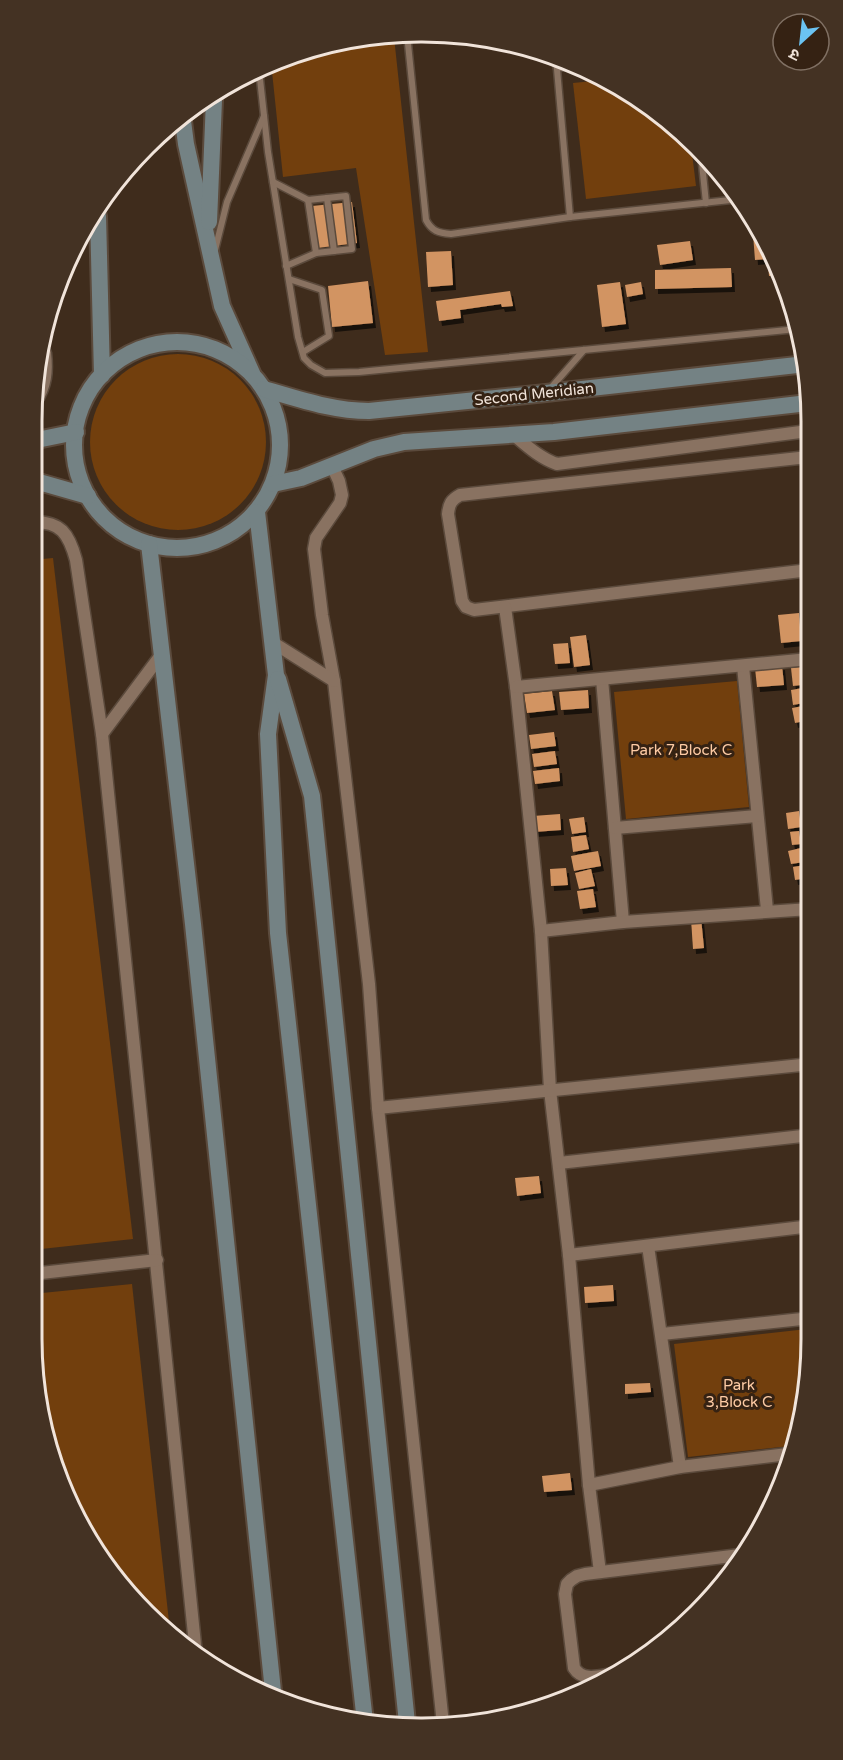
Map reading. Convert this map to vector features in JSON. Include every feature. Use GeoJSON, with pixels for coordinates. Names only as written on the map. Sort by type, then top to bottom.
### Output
{"type":"FeatureCollection","features":[{"type":"Feature","properties":{"kind":"main road"},"geometry":{"type":"LineString","coordinates":[[208,246],[214,104]]}},
{"type":"Feature","properties":{"kind":"main road"},"geometry":{"type":"LineString","coordinates":[[184,125],[222,306],[253,376]]}},
{"type":"Feature","properties":{"kind":"main road"},"geometry":{"type":"LineString","coordinates":[[98,224],[102,375]]}},
{"type":"Feature","properties":{"kind":"main road"},"geometry":{"type":"LineString","coordinates":[[162,342],[194,345],[225,354],[253,376],[271,401],[279,426],[281,444],[277,474],[268,496],[257,512],[237,530],[214,542],[176,548],[149,544],[124,533],[102,516],[88,496],[75,460],[76,432],[80,412],[91,389],[102,375],[119,359],[136,349],[162,342]]}},
{"type":"Feature","properties":{"kind":"main road","name":"Second Meridian"},"geometry":{"type":"LineString","coordinates":[[264,389],[349,411],[406,408],[797,365]]}},
{"type":"Feature","properties":{"kind":"main road"},"geometry":{"type":"LineString","coordinates":[[273,484],[301,478],[386,445],[404,442],[554,432],[800,404]]}},
{"type":"Feature","properties":{"kind":"main road"},"geometry":{"type":"LineString","coordinates":[[42,439],[76,432]]}},
{"type":"Feature","properties":{"kind":"main road"},"geometry":{"type":"LineString","coordinates":[[42,483],[88,496]]}},
{"type":"Feature","properties":{"kind":"main road"},"geometry":{"type":"LineString","coordinates":[[257,512],[276,675],[312,796],[406,1717]]}},
{"type":"Feature","properties":{"kind":"main road"},"geometry":{"type":"LineString","coordinates":[[149,544],[194,936],[273,1687]]}},
{"type":"Feature","properties":{"kind":"main road"},"geometry":{"type":"LineString","coordinates":[[276,675],[268,734],[279,933],[364,1714]]}},
{"type":"Feature","properties":{"kind":"street"},"geometry":{"type":"LineString","coordinates":[[44,384],[46,363]]}},
{"type":"Feature","properties":{"kind":"street"},"geometry":{"type":"LineString","coordinates":[[514,435],[537,454],[557,464],[801,433]]}},
{"type":"Feature","properties":{"kind":"street"},"geometry":{"type":"LineString","coordinates":[[801,458],[460,495],[452,499],[448,514],[462,601],[466,607],[474,610],[801,571]]}},
{"type":"Feature","properties":{"kind":"street"},"geometry":{"type":"LineString","coordinates":[[332,466],[342,495],[340,502],[316,538],[314,549],[333,681],[369,984],[378,1108],[442,1717]]}},
{"type":"Feature","properties":{"kind":"street"},"geometry":{"type":"LineString","coordinates":[[42,523],[53,524],[64,531],[72,545],[102,734],[195,1643]]}},
{"type":"Feature","properties":{"kind":"street"},"geometry":{"type":"LineString","coordinates":[[505,607],[516,687],[541,931],[550,1090],[569,1255],[589,1485],[600,1572]]}},
{"type":"Feature","properties":{"kind":"street"},"geometry":{"type":"LineString","coordinates":[[272,642],[333,681]]}},
{"type":"Feature","properties":{"kind":"street"},"geometry":{"type":"LineString","coordinates":[[102,734],[161,655]]}},
{"type":"Feature","properties":{"kind":"street"},"geometry":{"type":"LineString","coordinates":[[516,687],[801,660]]}},
{"type":"Feature","properties":{"kind":"street"},"geometry":{"type":"LineString","coordinates":[[743,666],[767,910]]}},
{"type":"Feature","properties":{"kind":"street"},"geometry":{"type":"LineString","coordinates":[[602,678],[623,922]]}},
{"type":"Feature","properties":{"kind":"street"},"geometry":{"type":"LineString","coordinates":[[615,828],[757,816]]}},
{"type":"Feature","properties":{"kind":"street"},"geometry":{"type":"LineString","coordinates":[[541,931],[623,922],[801,909]]}},
{"type":"Feature","properties":{"kind":"street"},"geometry":{"type":"LineString","coordinates":[[378,1108],[801,1065]]}},
{"type":"Feature","properties":{"kind":"street"},"geometry":{"type":"LineString","coordinates":[[558,1163],[801,1136]]}},
{"type":"Feature","properties":{"kind":"street"},"geometry":{"type":"LineString","coordinates":[[569,1255],[801,1228]]}},
{"type":"Feature","properties":{"kind":"street"},"geometry":{"type":"LineString","coordinates":[[648,1246],[680,1467]]}},
{"type":"Feature","properties":{"kind":"street"},"geometry":{"type":"LineString","coordinates":[[42,1273],[157,1260]]}},
{"type":"Feature","properties":{"kind":"street"},"geometry":{"type":"LineString","coordinates":[[662,1334],[801,1319]]}},
{"type":"Feature","properties":{"kind":"street"},"geometry":{"type":"LineString","coordinates":[[589,1485],[680,1467],[783,1455]]}},
{"type":"Feature","properties":{"kind":"street"},"geometry":{"type":"LineString","coordinates":[[594,1676],[587,1677],[574,1668],[565,1594],[567,1584],[571,1580],[577,1576],[600,1572],[732,1556]]}},
{"type":"Feature","properties":{"kind":"lane"},"geometry":{"type":"LineString","coordinates":[[408,43],[425,214],[431,229],[439,233],[451,234],[570,217],[730,201]]}},
{"type":"Feature","properties":{"kind":"lane"},"geometry":{"type":"LineString","coordinates":[[557,68],[570,217]]}},
{"type":"Feature","properties":{"kind":"lane"},"geometry":{"type":"LineString","coordinates":[[260,78],[273,182],[298,337],[304,358],[325,373],[359,372],[790,330]]}},
{"type":"Feature","properties":{"kind":"lane"},"geometry":{"type":"LineString","coordinates":[[212,264],[226,202],[264,115]]}},
{"type":"Feature","properties":{"kind":"lane"},"geometry":{"type":"LineString","coordinates":[[702,166],[706,203]]}},
{"type":"Feature","properties":{"kind":"lane"},"geometry":{"type":"LineString","coordinates":[[273,182],[308,200],[346,196],[352,249],[316,253],[286,266]]}},
{"type":"Feature","properties":{"kind":"lane"},"geometry":{"type":"LineString","coordinates":[[327,198],[334,251]]}},
{"type":"Feature","properties":{"kind":"lane"},"geometry":{"type":"LineString","coordinates":[[308,200],[316,253]]}},
{"type":"Feature","properties":{"kind":"lane"},"geometry":{"type":"LineString","coordinates":[[289,279],[322,290],[329,336],[303,352]]}},
{"type":"Feature","properties":{"kind":"lane"},"geometry":{"type":"LineString","coordinates":[[546,393],[584,350]]}},
{"type":"Feature","properties":{"kind":"green space"},"geometry":{"type":"Polygon","coordinates":[[[395,43],[428,352],[385,355],[356,168],[283,177],[272,73],[300,62],[347,49],[395,43]]]}},
{"type":"Feature","properties":{"kind":"green space"},"geometry":{"type":"Polygon","coordinates":[[[590,81],[653,120],[692,155],[696,186],[586,199],[573,83],[590,81]]]}},
{"type":"Feature","properties":{"kind":"green space"},"geometry":{"type":"Polygon","coordinates":[[[178,354],[195,355],[212,361],[227,369],[240,380],[251,393],[259,408],[265,425],[265,459],[259,476],[251,491],[240,504],[227,515],[212,523],[195,529],[178,530],[161,529],[144,523],[129,515],[116,504],[105,491],[97,476],[91,459],[90,442],[91,425],[97,408],[105,393],[116,380],[129,369],[144,361],[161,355],[178,354]]]}},
{"type":"Feature","properties":{"kind":"green space"},"geometry":{"type":"Polygon","coordinates":[[[53,558],[133,1239],[42,1249],[42,559],[53,558]]]}},
{"type":"Feature","properties":{"kind":"green space","name":"Park 7,Block C"},"geometry":{"type":"Polygon","coordinates":[[[737,681],[749,807],[626,819],[614,692],[737,681]]]}},
{"type":"Feature","properties":{"kind":"green space"},"geometry":{"type":"Polygon","coordinates":[[[132,1284],[169,1622],[120,1570],[93,1528],[71,1484],[55,1437],[45,1388],[42,1293],[132,1284]]]}},
{"type":"Feature","properties":{"kind":"green space","name":"Park 3,Block C"},"geometry":{"type":"Polygon","coordinates":[[[801,1330],[798,1388],[785,1447],[688,1457],[674,1344],[801,1330]]]}},
{"type":"Feature","properties":{"kind":"building"},"geometry":{"type":"Polygon","coordinates":[[[352,202],[357,243],[317,248],[312,206],[352,202]]]}},
{"type":"Feature","properties":{"kind":"building"},"geometry":{"type":"Polygon","coordinates":[[[753,238],[764,259],[755,260],[753,238]]]}},
{"type":"Feature","properties":{"kind":"building"},"geometry":{"type":"Polygon","coordinates":[[[690,241],[693,260],[660,265],[657,245],[690,241]]]}},
{"type":"Feature","properties":{"kind":"building"},"geometry":{"type":"Polygon","coordinates":[[[451,251],[453,285],[428,287],[426,252],[451,251]]]}},
{"type":"Feature","properties":{"kind":"building"},"geometry":{"type":"Polygon","coordinates":[[[731,268],[732,287],[655,289],[655,270],[731,268]]]}},
{"type":"Feature","properties":{"kind":"building"},"geometry":{"type":"Polygon","coordinates":[[[368,281],[373,323],[332,327],[328,286],[368,281]]]}},
{"type":"Feature","properties":{"kind":"building"},"geometry":{"type":"Polygon","coordinates":[[[620,282],[626,324],[602,327],[597,285],[620,282]]]}},
{"type":"Feature","properties":{"kind":"building"},"geometry":{"type":"Polygon","coordinates":[[[641,282],[643,294],[627,297],[625,285],[641,282]]]}},
{"type":"Feature","properties":{"kind":"building"},"geometry":{"type":"Polygon","coordinates":[[[510,291],[513,306],[502,307],[501,304],[460,310],[461,318],[439,321],[436,301],[510,291]]]}},
{"type":"Feature","properties":{"kind":"building"},"geometry":{"type":"Polygon","coordinates":[[[799,613],[801,641],[781,643],[778,615],[799,613]]]}},
{"type":"Feature","properties":{"kind":"building"},"geometry":{"type":"Polygon","coordinates":[[[586,635],[590,665],[574,667],[570,637],[586,635]]]}},
{"type":"Feature","properties":{"kind":"building"},"geometry":{"type":"Polygon","coordinates":[[[568,643],[570,663],[555,664],[553,644],[568,643]]]}},
{"type":"Feature","properties":{"kind":"building"},"geometry":{"type":"Polygon","coordinates":[[[782,665],[784,685],[757,687],[755,668],[782,665]]]}},
{"type":"Feature","properties":{"kind":"building"},"geometry":{"type":"Polygon","coordinates":[[[801,667],[801,685],[793,686],[791,668],[801,667]]]}},
{"type":"Feature","properties":{"kind":"building"},"geometry":{"type":"Polygon","coordinates":[[[801,688],[801,704],[793,705],[791,690],[801,688]]]}},
{"type":"Feature","properties":{"kind":"building"},"geometry":{"type":"Polygon","coordinates":[[[588,690],[589,708],[561,710],[559,692],[588,690]]]}},
{"type":"Feature","properties":{"kind":"building"},"geometry":{"type":"Polygon","coordinates":[[[552,691],[555,710],[527,713],[524,694],[552,691]]]}},
{"type":"Feature","properties":{"kind":"building"},"geometry":{"type":"Polygon","coordinates":[[[801,706],[801,722],[795,723],[792,708],[801,706]]]}},
{"type":"Feature","properties":{"kind":"building"},"geometry":{"type":"Polygon","coordinates":[[[554,732],[556,746],[531,749],[529,735],[554,732]]]}},
{"type":"Feature","properties":{"kind":"building"},"geometry":{"type":"Polygon","coordinates":[[[555,751],[557,764],[534,767],[532,754],[555,751]]]}},
{"type":"Feature","properties":{"kind":"building"},"geometry":{"type":"Polygon","coordinates":[[[559,768],[560,781],[535,784],[533,771],[559,768]]]}},
{"type":"Feature","properties":{"kind":"building"},"geometry":{"type":"Polygon","coordinates":[[[799,811],[801,827],[788,829],[786,813],[799,811]]]}},
{"type":"Feature","properties":{"kind":"building"},"geometry":{"type":"Polygon","coordinates":[[[560,814],[561,830],[534,832],[533,816],[560,814]]]}},
{"type":"Feature","properties":{"kind":"building"},"geometry":{"type":"Polygon","coordinates":[[[584,817],[586,832],[572,834],[569,819],[584,817]]]}},
{"type":"Feature","properties":{"kind":"building"},"geometry":{"type":"Polygon","coordinates":[[[799,831],[801,844],[792,845],[790,832],[799,831]]]}},
{"type":"Feature","properties":{"kind":"building"},"geometry":{"type":"Polygon","coordinates":[[[586,835],[589,849],[573,852],[571,837],[586,835]]]}},
{"type":"Feature","properties":{"kind":"building"},"geometry":{"type":"Polygon","coordinates":[[[801,848],[801,862],[791,864],[788,851],[801,848]]]}},
{"type":"Feature","properties":{"kind":"building"},"geometry":{"type":"Polygon","coordinates":[[[598,851],[601,866],[574,871],[571,856],[598,851]]]}},
{"type":"Feature","properties":{"kind":"building"},"geometry":{"type":"Polygon","coordinates":[[[801,866],[801,879],[795,880],[793,867],[801,866]]]}},
{"type":"Feature","properties":{"kind":"building"},"geometry":{"type":"Polygon","coordinates":[[[566,868],[568,885],[551,886],[550,869],[566,868]]]}},
{"type":"Feature","properties":{"kind":"building"},"geometry":{"type":"Polygon","coordinates":[[[591,869],[595,886],[579,889],[575,873],[591,869]]]}},
{"type":"Feature","properties":{"kind":"building"},"geometry":{"type":"Polygon","coordinates":[[[593,889],[596,907],[580,909],[577,891],[593,889]]]}},
{"type":"Feature","properties":{"kind":"building"},"geometry":{"type":"Polygon","coordinates":[[[701,918],[704,948],[693,949],[691,919],[701,918]]]}},
{"type":"Feature","properties":{"kind":"building"},"geometry":{"type":"Polygon","coordinates":[[[539,1176],[541,1193],[517,1196],[515,1178],[539,1176]]]}},
{"type":"Feature","properties":{"kind":"building"},"geometry":{"type":"Polygon","coordinates":[[[613,1285],[614,1301],[585,1303],[584,1287],[613,1285]]]}},
{"type":"Feature","properties":{"kind":"building"},"geometry":{"type":"Polygon","coordinates":[[[650,1383],[651,1392],[625,1394],[625,1384],[650,1383]]]}},
{"type":"Feature","properties":{"kind":"building"},"geometry":{"type":"Polygon","coordinates":[[[570,1473],[572,1490],[544,1492],[542,1476],[570,1473]]]}}]}
